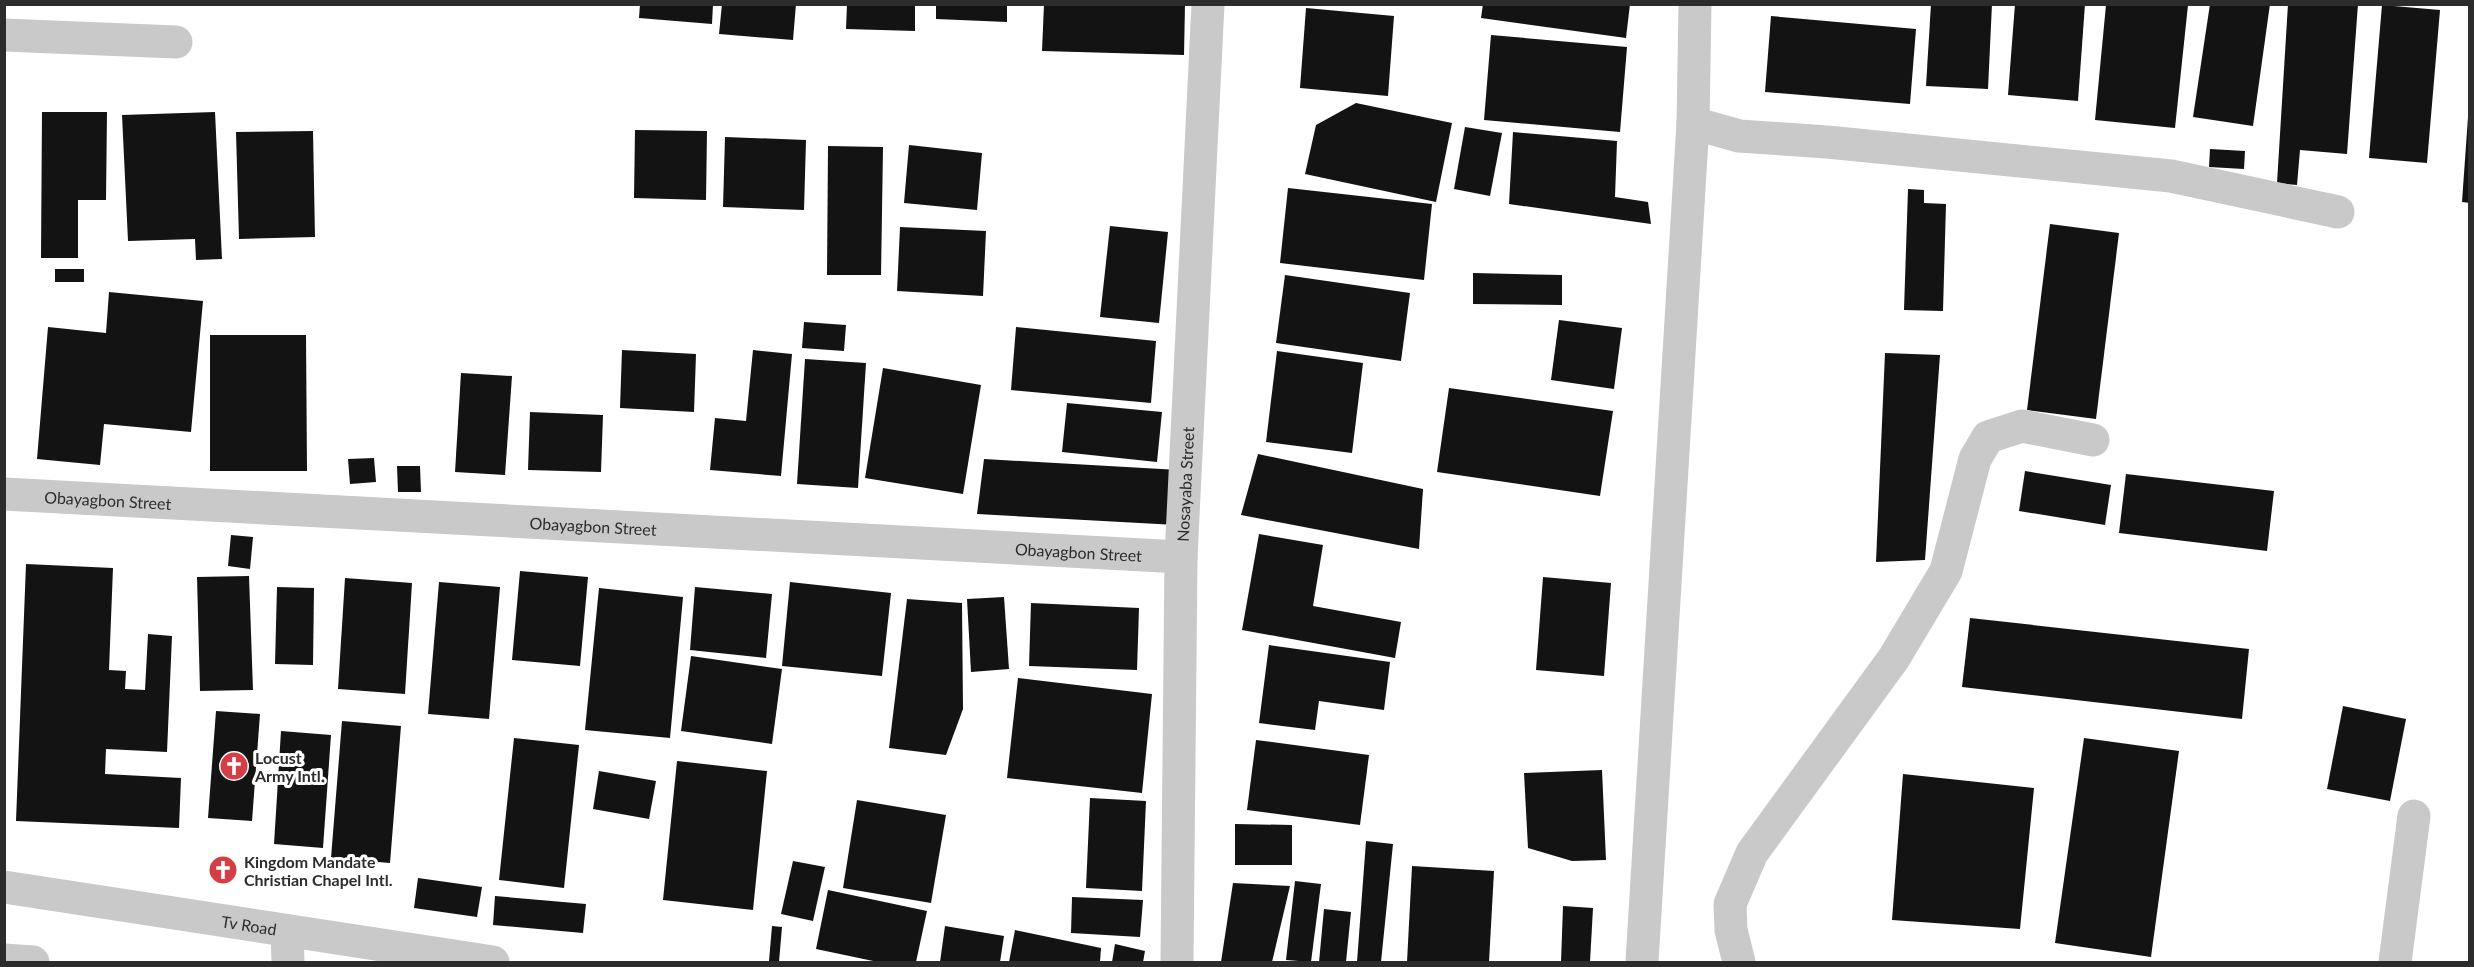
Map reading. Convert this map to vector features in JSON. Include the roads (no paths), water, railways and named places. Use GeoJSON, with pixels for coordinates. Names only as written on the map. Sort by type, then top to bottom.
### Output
{"type":"FeatureCollection","features":[{"type":"Feature","properties":{"kind":"street","name":"Nosayaba Street"},"geometry":{"type":"LineString","coordinates":[[1177,963],[1181,557],[1208,4]]}},
{"type":"Feature","properties":{"kind":"street"},"geometry":{"type":"LineString","coordinates":[[1642,963],[1693,123],[1695,4]]}},
{"type":"Feature","properties":{"kind":"street"},"geometry":{"type":"LineString","coordinates":[[4,35],[176,42]]}},
{"type":"Feature","properties":{"kind":"street"},"geometry":{"type":"LineString","coordinates":[[1693,123],[1739,136],[1827,142],[2171,176],[2338,212]]}},
{"type":"Feature","properties":{"kind":"street"},"geometry":{"type":"LineString","coordinates":[[1739,963],[1731,930],[1730,904],[1752,853],[1894,658],[1946,571],[1974,459],[1988,437],[2022,426],[2093,440]]}},
{"type":"Feature","properties":{"kind":"street","name":"Obayagbon Street"},"geometry":{"type":"LineString","coordinates":[[4,494],[1181,557]]}},
{"type":"Feature","properties":{"kind":"street"},"geometry":{"type":"LineString","coordinates":[[2395,963],[2414,816]]}},
{"type":"Feature","properties":{"kind":"street","name":"Tv Road"},"geometry":{"type":"LineString","coordinates":[[4,887],[494,963]]}},
{"type":"Feature","properties":{"kind":"street"},"geometry":{"type":"LineString","coordinates":[[288,931],[288,963]]}},
{"type":"Feature","properties":{"kind":"street"},"geometry":{"type":"LineString","coordinates":[[4,960],[33,963]]}},
{"type":"Feature","properties":{"kind":"place","name":"Locust Army Intl."},"geometry":{"type":"Point","coordinates":[234,766]}},
{"type":"Feature","properties":{"kind":"place","name":"Kingdom Mandate Christian Chapel Intl."},"geometry":{"type":"Point","coordinates":[223,870]}}]}
